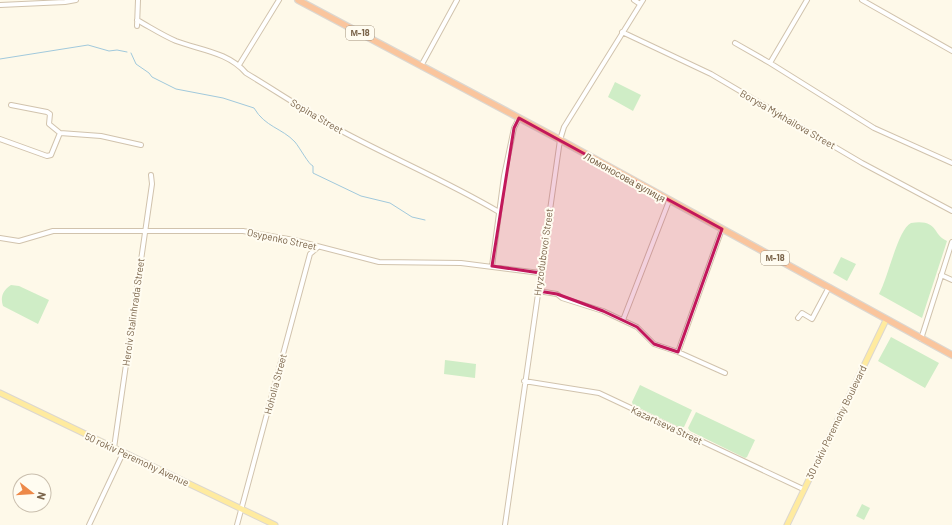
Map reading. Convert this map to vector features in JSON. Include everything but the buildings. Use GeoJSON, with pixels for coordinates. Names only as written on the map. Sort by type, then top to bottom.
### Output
{"type":"FeatureCollection","features":[{"type":"Feature","properties":{"kind":"highway","name":"Ломоносова вулиця"},"geometry":{"type":"LineString","coordinates":[[298,0],[560,140],[952,355]]}},
{"type":"Feature","properties":{"kind":"main road","name":"30 rokiv Peremohy Boulevard"},"geometry":{"type":"LineString","coordinates":[[786,525],[886,320]]}},
{"type":"Feature","properties":{"kind":"main road","name":"50 rokiv Peremohy Avenue"},"geometry":{"type":"LineString","coordinates":[[0,393],[275,525]]}},
{"type":"Feature","properties":{"kind":"street"},"geometry":{"type":"LineString","coordinates":[[0,5],[66,2],[76,0]]}},
{"type":"Feature","properties":{"kind":"street"},"geometry":{"type":"LineString","coordinates":[[137,26],[138,0]]}},
{"type":"Feature","properties":{"kind":"street"},"geometry":{"type":"LineString","coordinates":[[239,65],[279,0]]}},
{"type":"Feature","properties":{"kind":"street"},"geometry":{"type":"LineString","coordinates":[[422,66],[457,0]]}},
{"type":"Feature","properties":{"kind":"street"},"geometry":{"type":"LineString","coordinates":[[634,0],[641,2]]}},
{"type":"Feature","properties":{"kind":"street"},"geometry":{"type":"LineString","coordinates":[[770,63],[807,0]]}},
{"type":"Feature","properties":{"kind":"street"},"geometry":{"type":"LineString","coordinates":[[862,0],[952,51]]}},
{"type":"Feature","properties":{"kind":"street","name":"Hryzodubovoi Street"},"geometry":{"type":"LineString","coordinates":[[505,525],[524,381],[560,140],[564,127],[641,2]]}},
{"type":"Feature","properties":{"kind":"street","name":"Sopina Street"},"geometry":{"type":"LineString","coordinates":[[137,20],[161,34],[228,58],[239,65],[246,73],[317,117],[410,167],[467,193],[499,212]]}},
{"type":"Feature","properties":{"kind":"street","name":"Borysa Mykhailova Street"},"geometry":{"type":"LineString","coordinates":[[622,32],[711,74],[862,163],[952,211]]}},
{"type":"Feature","properties":{"kind":"street"},"geometry":{"type":"LineString","coordinates":[[735,43],[874,128],[952,164]]}},
{"type":"Feature","properties":{"kind":"street"},"geometry":{"type":"LineString","coordinates":[[11,104],[47,112],[50,114],[49,124],[60,133],[101,136],[141,145]]}},
{"type":"Feature","properties":{"kind":"street"},"geometry":{"type":"LineString","coordinates":[[492,266],[499,212],[514,128],[519,118]]}},
{"type":"Feature","properties":{"kind":"street"},"geometry":{"type":"LineString","coordinates":[[0,139],[47,156],[51,155],[60,133]]}},
{"type":"Feature","properties":{"kind":"street","name":"Heroiv Stalinhrada Street"},"geometry":{"type":"LineString","coordinates":[[114,448],[152,184],[151,175]]}},
{"type":"Feature","properties":{"kind":"street"},"geometry":{"type":"LineString","coordinates":[[623,320],[669,201]]}},
{"type":"Feature","properties":{"kind":"street"},"geometry":{"type":"LineString","coordinates":[[678,352],[722,229]]}},
{"type":"Feature","properties":{"kind":"street","name":"Osypenko Street"},"geometry":{"type":"LineString","coordinates":[[0,238],[20,241],[53,231],[243,231],[268,235],[379,262],[437,262],[492,266],[540,273]]}},
{"type":"Feature","properties":{"kind":"street"},"geometry":{"type":"LineString","coordinates":[[921,339],[952,242]]}},
{"type":"Feature","properties":{"kind":"street","name":"Hoholia Street"},"geometry":{"type":"LineString","coordinates":[[237,525],[310,254],[318,247]]}},
{"type":"Feature","properties":{"kind":"street"},"geometry":{"type":"LineString","coordinates":[[941,275],[952,280]]}},
{"type":"Feature","properties":{"kind":"street"},"geometry":{"type":"LineString","coordinates":[[798,318],[802,313],[812,319],[829,287]]}},
{"type":"Feature","properties":{"kind":"street"},"geometry":{"type":"LineString","coordinates":[[538,291],[557,294],[623,320],[637,327],[654,344],[678,352],[725,373]]}},
{"type":"Feature","properties":{"kind":"street","name":"Kazartseva Street"},"geometry":{"type":"LineString","coordinates":[[524,381],[599,393],[803,489]]}},
{"type":"Feature","properties":{"kind":"street"},"geometry":{"type":"LineString","coordinates":[[89,525],[123,452]]}},
{"type":"Feature","properties":{"kind":"highlighted area"},"geometry":{"type":"Polygon","coordinates":[[[519,118],[722,229],[678,352],[654,344],[637,327],[603,311],[557,294],[538,291],[540,273],[492,266],[514,128],[519,118]]]}},
{"type":"Feature","properties":{"kind":"green space"},"geometry":{"type":"Polygon","coordinates":[[[615,82],[641,95],[633,111],[608,97],[615,82]]]}},
{"type":"Feature","properties":{"kind":"green space"},"geometry":{"type":"Polygon","coordinates":[[[920,222],[931,225],[942,238],[947,241],[922,318],[879,294],[902,234],[906,227],[911,223],[920,222]]]}},
{"type":"Feature","properties":{"kind":"green space"},"geometry":{"type":"Polygon","coordinates":[[[841,257],[856,264],[847,281],[833,273],[841,257]]]}},
{"type":"Feature","properties":{"kind":"green space"},"geometry":{"type":"Polygon","coordinates":[[[11,285],[19,286],[49,300],[38,324],[3,306],[3,294],[11,285]]]}},
{"type":"Feature","properties":{"kind":"green space"},"geometry":{"type":"Polygon","coordinates":[[[891,337],[939,363],[925,388],[878,361],[891,337]]]}},
{"type":"Feature","properties":{"kind":"green space"},"geometry":{"type":"Polygon","coordinates":[[[445,360],[476,364],[475,378],[444,374],[445,360]]]}},
{"type":"Feature","properties":{"kind":"green space"},"geometry":{"type":"Polygon","coordinates":[[[640,385],[692,410],[684,427],[681,428],[633,405],[632,402],[640,385]]]}},
{"type":"Feature","properties":{"kind":"green space"},"geometry":{"type":"Polygon","coordinates":[[[696,412],[755,440],[747,457],[745,458],[690,431],[688,428],[696,412]]]}},
{"type":"Feature","properties":{"kind":"green space"},"geometry":{"type":"Polygon","coordinates":[[[862,504],[870,508],[864,520],[856,516],[862,504]]]}},
{"type":"Feature","properties":{"kind":"waterway"},"geometry":{"type":"LineString","coordinates":[[0,59],[88,45],[109,51],[117,50],[127,52]]}},
{"type":"Feature","properties":{"kind":"waterway"},"geometry":{"type":"LineString","coordinates":[[131,53],[136,64],[149,73],[152,77],[176,89],[223,98],[254,108],[263,119],[285,133],[295,142],[309,163],[313,166],[313,173],[361,196],[390,203],[412,217],[425,220]]}}]}
